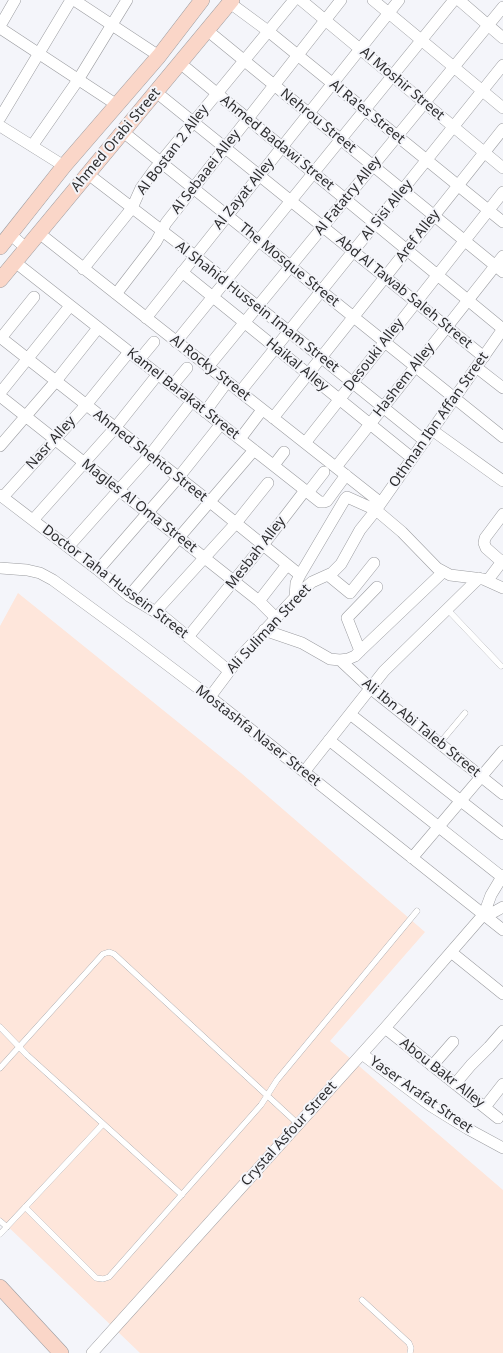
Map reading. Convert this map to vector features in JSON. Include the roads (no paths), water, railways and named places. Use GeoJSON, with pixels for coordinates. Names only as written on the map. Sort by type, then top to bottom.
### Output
{"type":"FeatureCollection","features":[{"type":"Feature","properties":{"kind":"street"},"geometry":{"type":"LineString","coordinates":[[15,0],[0,27],[38,54],[117,105]]}},
{"type":"Feature","properties":{"kind":"street"},"geometry":{"type":"LineString","coordinates":[[0,118],[71,0]]}},
{"type":"Feature","properties":{"kind":"street"},"geometry":{"type":"LineString","coordinates":[[74,0],[159,56]]}},
{"type":"Feature","properties":{"kind":"street"},"geometry":{"type":"LineString","coordinates":[[32,146],[78,80],[127,0]]}},
{"type":"Feature","properties":{"kind":"street","name":"Ahmed Orabi Street"},"geometry":{"type":"LineString","coordinates":[[3,243],[64,166],[159,56],[202,0]]}},
{"type":"Feature","properties":{"kind":"street","name":"Al Bostan 2 Alley"},"geometry":{"type":"LineString","coordinates":[[83,269],[132,208],[141,188],[161,161],[294,0]]}},
{"type":"Feature","properties":{"kind":"street","name":"Al Moshir Street"},"geometry":{"type":"LineString","coordinates":[[301,0],[503,168]]}},
{"type":"Feature","properties":{"kind":"street","name":"Al Sebaaei Alley"},"geometry":{"type":"LineString","coordinates":[[116,294],[156,242],[166,223],[341,0]]}},
{"type":"Feature","properties":{"kind":"street"},"geometry":{"type":"LineString","coordinates":[[373,0],[503,108]]}},
{"type":"Feature","properties":{"kind":"street","name":"Al Zayat Alley"},"geometry":{"type":"LineString","coordinates":[[146,318],[399,0]]}},
{"type":"Feature","properties":{"kind":"street"},"geometry":{"type":"LineString","coordinates":[[176,342],[454,0]]}},
{"type":"Feature","properties":{"kind":"street"},"geometry":{"type":"LineString","coordinates":[[459,0],[503,38]]}},
{"type":"Feature","properties":{"kind":"street","name":"Ahmed Orabi Street"},"geometry":{"type":"LineString","coordinates":[[0,280],[122,132],[208,31],[231,1]]}},
{"type":"Feature","properties":{"kind":"street","name":"Al Ra'es Street"},"geometry":{"type":"LineString","coordinates":[[231,1],[503,222]]}},
{"type":"Feature","properties":{"kind":"street","name":"Al Fatatry Alley"},"geometry":{"type":"LineString","coordinates":[[208,367],[503,7]]}},
{"type":"Feature","properties":{"kind":"street","name":"Nehrou Street"},"geometry":{"type":"LineString","coordinates":[[208,31],[499,268]]}},
{"type":"Feature","properties":{"kind":"street","name":"Ahmed Badawi Street"},"geometry":{"type":"LineString","coordinates":[[180,64],[468,300],[501,335]]}},
{"type":"Feature","properties":{"kind":"street","name":"Al Sisi Alley"},"geometry":{"type":"LineString","coordinates":[[240,392],[503,65]]}},
{"type":"Feature","properties":{"kind":"street","name":"Abd Al Tawab Saleh Street"},"geometry":{"type":"LineString","coordinates":[[156,92],[484,357]]}},
{"type":"Feature","properties":{"kind":"street","name":"Aref Alley"},"geometry":{"type":"LineString","coordinates":[[273,418],[503,128]]}},
{"type":"Feature","properties":{"kind":"street"},"geometry":{"type":"LineString","coordinates":[[2,130],[32,146],[64,166]]}},
{"type":"Feature","properties":{"kind":"street","name":"The Mosque Street"},"geometry":{"type":"LineString","coordinates":[[122,132],[161,161],[503,437]]}},
{"type":"Feature","properties":{"kind":"street","name":"Al Shahid Hussein Imam Street"},"geometry":{"type":"LineString","coordinates":[[88,174],[195,256],[425,441]]}},
{"type":"Feature","properties":{"kind":"street","name":"Desouki Alley"},"geometry":{"type":"LineString","coordinates":[[304,443],[503,192]]}},
{"type":"Feature","properties":{"kind":"street","name":"Al Rocky Street"},"geometry":{"type":"LineString","coordinates":[[38,233],[346,475],[378,506]]}},
{"type":"Feature","properties":{"kind":"street"},"geometry":{"type":"LineString","coordinates":[[3,243],[26,248]]}},
{"type":"Feature","properties":{"kind":"street","name":"Hashem Alley"},"geometry":{"type":"LineString","coordinates":[[336,467],[468,300],[499,268],[503,256]]}},
{"type":"Feature","properties":{"kind":"street","name":"Kamel Barakat Street"},"geometry":{"type":"LineString","coordinates":[[15,262],[320,502],[326,502],[346,475]]}},
{"type":"Feature","properties":{"kind":"street","name":"Haikal Alley"},"geometry":{"type":"LineString","coordinates":[[182,272],[412,458]]}},
{"type":"Feature","properties":{"kind":"street"},"geometry":{"type":"LineString","coordinates":[[1,338],[34,297]]}},
{"type":"Feature","properties":{"kind":"street"},"geometry":{"type":"LineString","coordinates":[[0,394],[70,306]]}},
{"type":"Feature","properties":{"kind":"street"},"geometry":{"type":"LineString","coordinates":[[0,446],[56,381],[98,328]]}},
{"type":"Feature","properties":{"kind":"street","name":"Othman Ibn Affan Street"},"geometry":{"type":"LineString","coordinates":[[378,506],[454,398],[501,335]]}},
{"type":"Feature","properties":{"kind":"street","name":"Ahmed Shehto Street"},"geometry":{"type":"LineString","coordinates":[[1,338],[210,502],[300,575]]}},
{"type":"Feature","properties":{"kind":"street"},"geometry":{"type":"LineString","coordinates":[[139,360],[154,342]]}},
{"type":"Feature","properties":{"kind":"street","name":"Nasr Alley"},"geometry":{"type":"LineString","coordinates":[[1,496],[86,405],[129,352]]}},
{"type":"Feature","properties":{"kind":"street"},"geometry":{"type":"LineString","coordinates":[[172,386],[187,368]]}},
{"type":"Feature","properties":{"kind":"street"},"geometry":{"type":"LineString","coordinates":[[476,368],[503,388]]}},
{"type":"Feature","properties":{"kind":"street"},"geometry":{"type":"LineString","coordinates":[[33,520],[115,428],[158,374]]}},
{"type":"Feature","properties":{"kind":"street"},"geometry":{"type":"LineString","coordinates":[[205,412],[227,382]]}},
{"type":"Feature","properties":{"kind":"street","name":"Magles Al Oma Street"},"geometry":{"type":"LineString","coordinates":[[0,394],[84,463],[259,601],[276,618]]}},
{"type":"Feature","properties":{"kind":"street"},"geometry":{"type":"LineString","coordinates":[[68,547],[150,455],[192,401]]}},
{"type":"Feature","properties":{"kind":"street"},"geometry":{"type":"LineString","coordinates":[[240,439],[262,410]]}},
{"type":"Feature","properties":{"kind":"street"},"geometry":{"type":"LineString","coordinates":[[98,570],[178,478],[221,424]]}},
{"type":"Feature","properties":{"kind":"street"},"geometry":{"type":"LineString","coordinates":[[432,430],[503,481]]}},
{"type":"Feature","properties":{"kind":"street"},"geometry":{"type":"LineString","coordinates":[[128,596],[254,450]]}},
{"type":"Feature","properties":{"kind":"street"},"geometry":{"type":"LineString","coordinates":[[274,465],[284,452]]}},
{"type":"Feature","properties":{"kind":"street","name":"Mesbah Alley"},"geometry":{"type":"LineString","coordinates":[[188,637],[303,493],[310,490],[324,472]]}},
{"type":"Feature","properties":{"kind":"street"},"geometry":{"type":"LineString","coordinates":[[156,612],[236,523],[268,483]]}},
{"type":"Feature","properties":{"kind":"street","name":"Doctor Taha Hussein Street"},"geometry":{"type":"LineString","coordinates":[[1,496],[98,570],[128,596],[156,612],[229,671]]}},
{"type":"Feature","properties":{"kind":"street"},"geometry":{"type":"LineString","coordinates":[[295,597],[296,584],[300,575],[348,497],[378,506],[431,563],[444,572],[457,576],[483,579],[503,588]]}},
{"type":"Feature","properties":{"kind":"street","name":"Ali Suliman Street"},"geometry":{"type":"LineString","coordinates":[[210,698],[229,671],[295,597],[312,582],[332,573],[341,564],[354,539],[378,506]]}},
{"type":"Feature","properties":{"kind":"street"},"geometry":{"type":"LineString","coordinates":[[304,772],[384,671],[447,609],[502,561],[486,548],[484,543],[485,538],[503,514]]}},
{"type":"Feature","properties":{"kind":"street"},"geometry":{"type":"LineString","coordinates":[[328,575],[350,593],[374,563]]}},
{"type":"Feature","properties":{"kind":"street"},"geometry":{"type":"LineString","coordinates":[[259,601],[287,565]]}},
{"type":"Feature","properties":{"kind":"street","name":"Mostashfa Naser Street"},"geometry":{"type":"LineString","coordinates":[[0,568],[27,570],[40,573],[53,580],[210,698],[503,930]]}},
{"type":"Feature","properties":{"kind":"street"},"geometry":{"type":"LineString","coordinates":[[264,630],[302,643],[330,659],[340,660],[355,656],[444,572]]}},
{"type":"Feature","properties":{"kind":"street"},"geometry":{"type":"LineString","coordinates":[[360,651],[346,618],[377,587]]}},
{"type":"Feature","properties":{"kind":"street","name":"Ali Ibn Abi Taleb Street"},"geometry":{"type":"LineString","coordinates":[[340,660],[370,688],[503,794]]}},
{"type":"Feature","properties":{"kind":"street"},"geometry":{"type":"LineString","coordinates":[[350,714],[503,834]]}},
{"type":"Feature","properties":{"kind":"street"},"geometry":{"type":"LineString","coordinates":[[329,740],[503,876]]}},
{"type":"Feature","properties":{"kind":"street"},"geometry":{"type":"LineString","coordinates":[[412,858],[502,754]]}},
{"type":"Feature","properties":{"kind":"street","name":"Crystal Asfour Street"},"geometry":{"type":"LineString","coordinates":[[92,1353],[362,1054],[484,914],[491,895],[503,876]]}},
{"type":"Feature","properties":{"kind":"street","name":"Crystal Asfour Street"},"geometry":{"type":"LineString","coordinates":[[484,914],[494,912],[503,907]]}},
{"type":"Feature","properties":{"kind":"street"},"geometry":{"type":"LineString","coordinates":[[451,952],[503,994]]}},
{"type":"Feature","properties":{"kind":"street","name":"Abou Bakr Alley"},"geometry":{"type":"LineString","coordinates":[[385,1028],[498,1118]]}},
{"type":"Feature","properties":{"kind":"street"},"geometry":{"type":"LineString","coordinates":[[455,1084],[503,1031]]}},
{"type":"Feature","properties":{"kind":"street"},"geometry":{"type":"LineString","coordinates":[[432,1066],[453,1042]]}},
{"type":"Feature","properties":{"kind":"street","name":"Yaser Arafat Street"},"geometry":{"type":"LineString","coordinates":[[362,1054],[431,1106],[468,1129],[503,1148]]}},
{"type":"Feature","properties":{"kind":"street"},"geometry":{"type":"LineString","coordinates":[[485,1107],[503,1084]]}},
{"type":"Feature","properties":{"kind":"street"},"geometry":{"type":"LineString","coordinates":[[0,1287],[61,1353]]}},
{"type":"Feature","properties":{"kind":"lane"},"geometry":{"type":"LineString","coordinates":[[447,609],[501,666]]}},
{"type":"Feature","properties":{"kind":"lane"},"geometry":{"type":"LineString","coordinates":[[439,744],[465,713]]}},
{"type":"Feature","properties":{"kind":"lane"},"geometry":{"type":"LineString","coordinates":[[25,1207],[96,1278],[103,1279],[111,1275],[257,1110],[277,1080],[417,911]]}},
{"type":"Feature","properties":{"kind":"lane"},"geometry":{"type":"LineString","coordinates":[[0,1068],[103,954],[112,952],[298,1124]]}},
{"type":"Feature","properties":{"kind":"lane"},"geometry":{"type":"LineString","coordinates":[[0,1027],[19,1047],[182,1195]]}},
{"type":"Feature","properties":{"kind":"lane"},"geometry":{"type":"LineString","coordinates":[[0,1234],[104,1124]]}},
{"type":"Feature","properties":{"kind":"lane"},"geometry":{"type":"LineString","coordinates":[[0,1221],[7,1227]]}},
{"type":"Feature","properties":{"kind":"lane"},"geometry":{"type":"LineString","coordinates":[[362,1300],[408,1343],[411,1348],[410,1353]]}}]}
